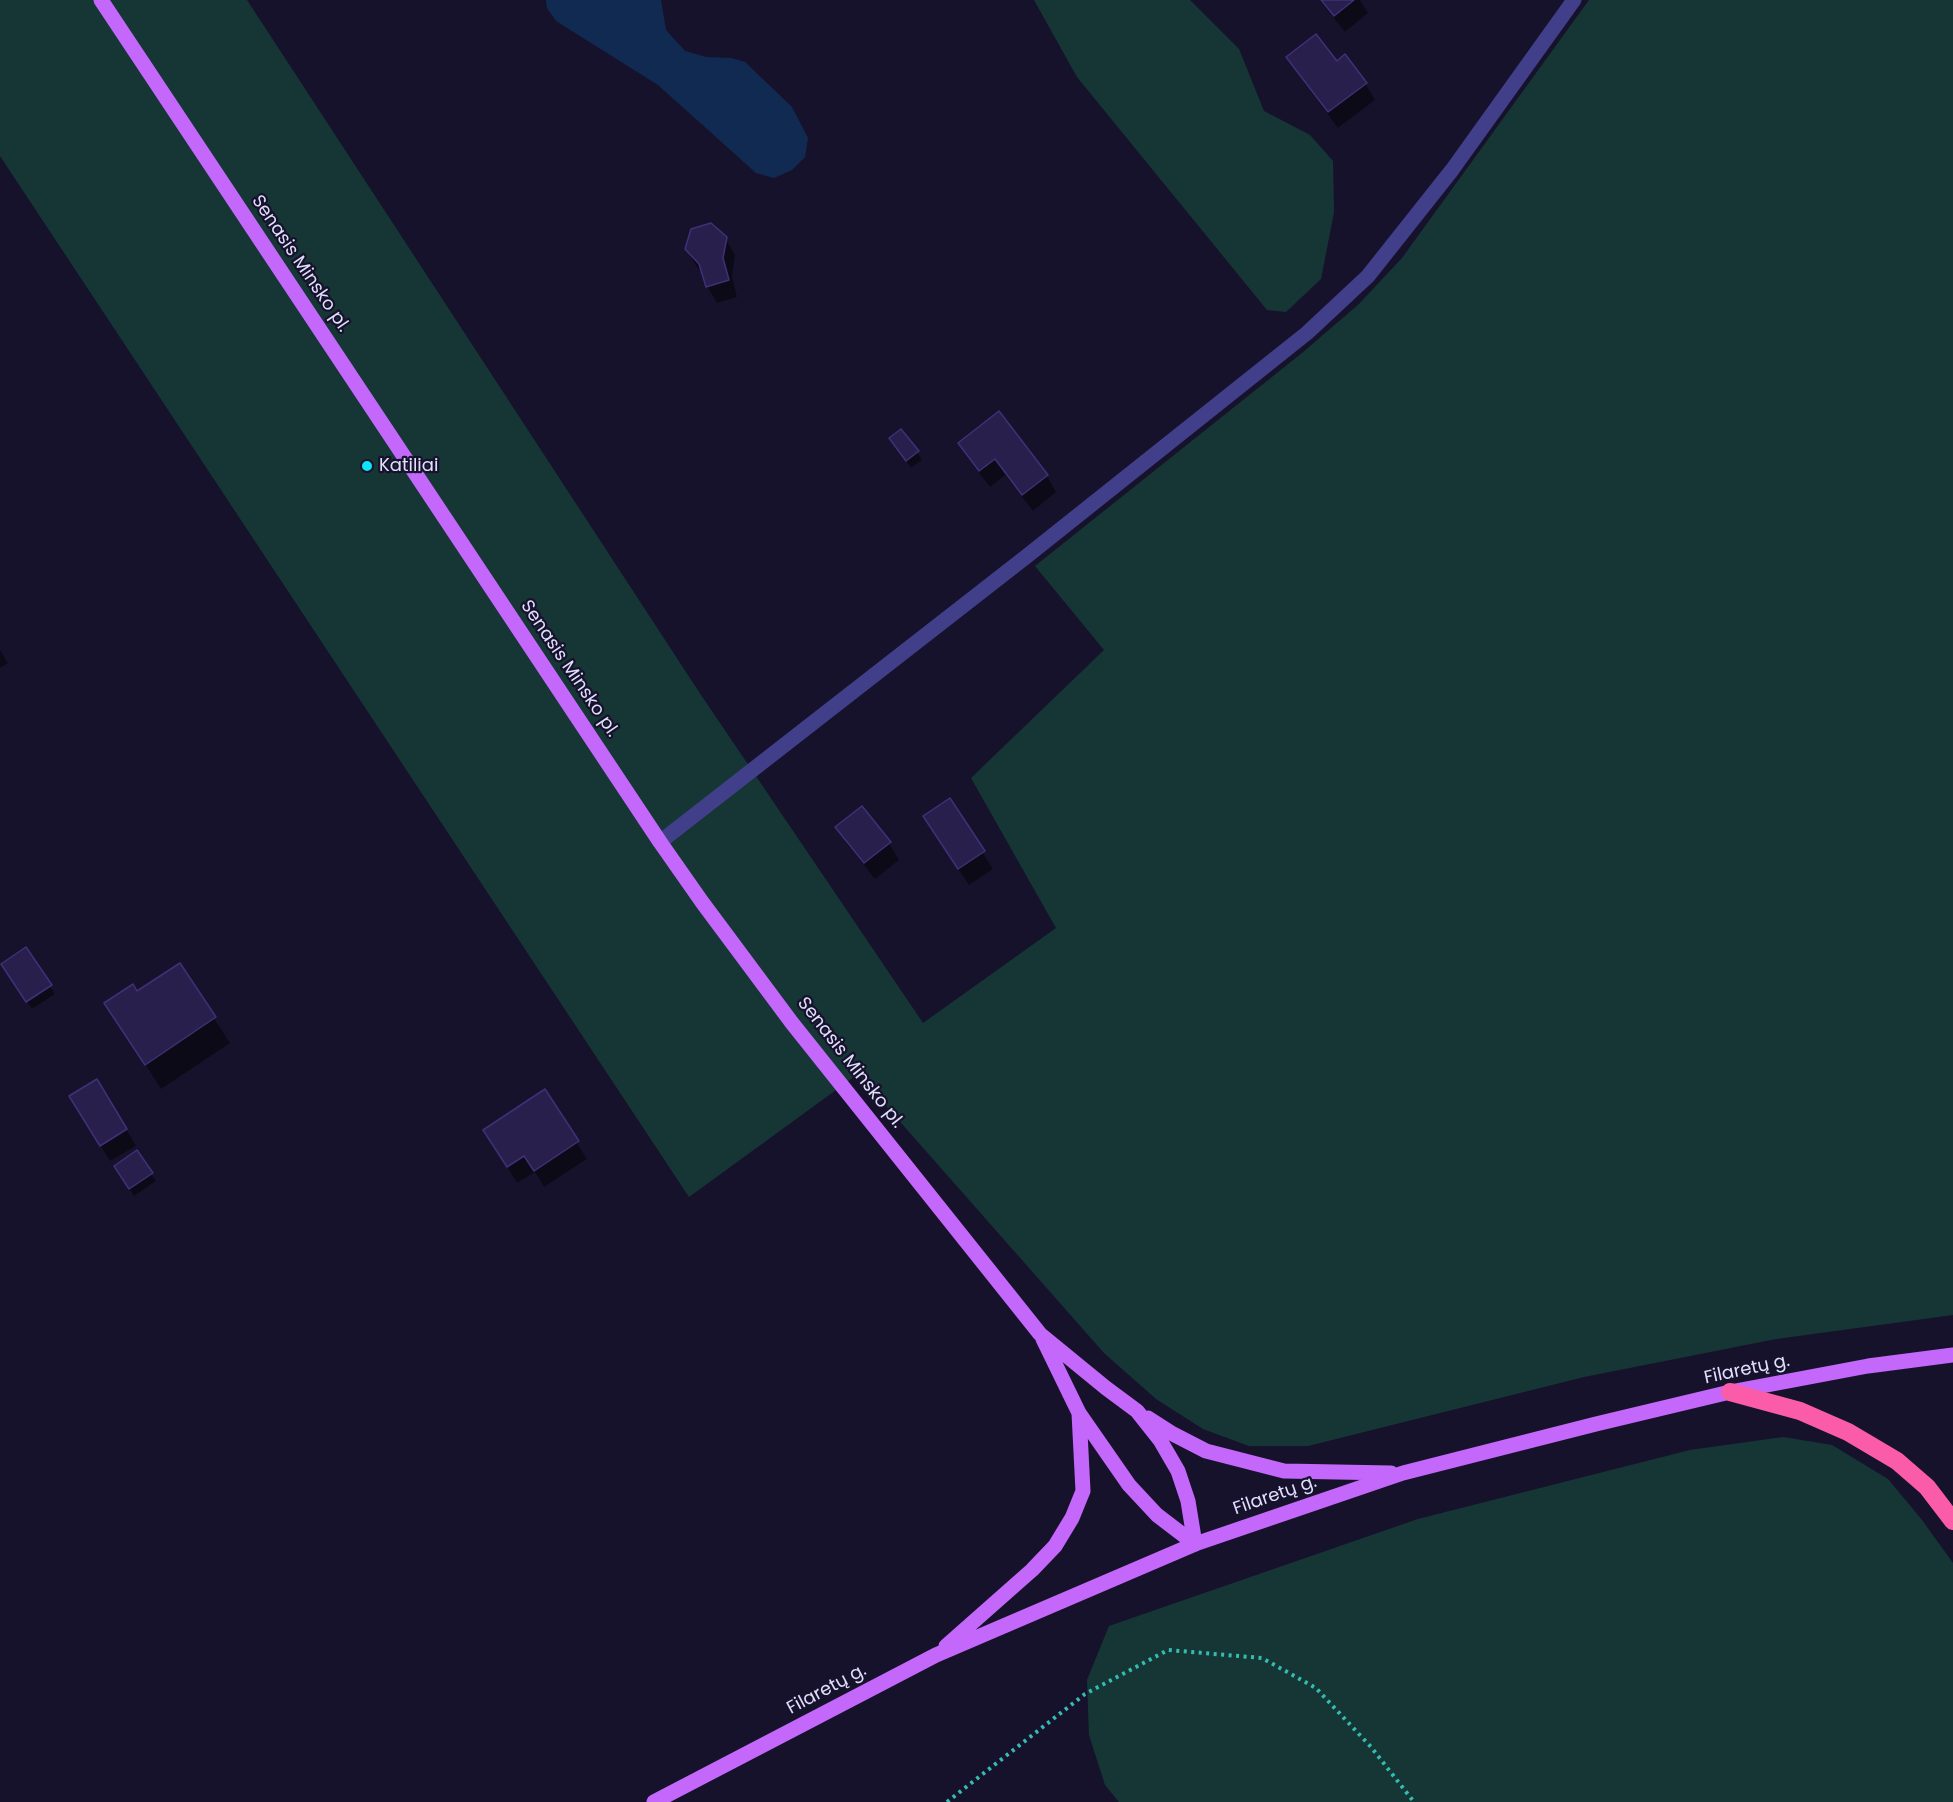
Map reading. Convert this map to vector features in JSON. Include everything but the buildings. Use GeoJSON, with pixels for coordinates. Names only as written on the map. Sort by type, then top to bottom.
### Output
{"type":"FeatureCollection","features":[{"type":"Feature","properties":{"kind":"highway"},"geometry":{"type":"LineString","coordinates":[[1730,1392],[1800,1411],[1848,1432],[1897,1461],[1927,1487],[1953,1521]]}},
{"type":"Feature","properties":{"kind":"main road","name":"Senasis Minsko pl."},"geometry":{"type":"LineString","coordinates":[[101,0],[660,842],[792,1023],[1040,1334],[1137,1411],[1160,1440],[1178,1471],[1188,1501],[1195,1544]]}},
{"type":"Feature","properties":{"kind":"main road","name":"Senasis Minsko pl."},"geometry":{"type":"LineString","coordinates":[[1040,1334],[1079,1413],[1129,1485],[1157,1515],[1195,1544]]}},
{"type":"Feature","properties":{"kind":"main road","name":"Filaretų g."},"geometry":{"type":"LineString","coordinates":[[654,1802],[936,1655],[1195,1544],[1403,1473],[1730,1392],[1868,1366],[1953,1355]]}},
{"type":"Feature","properties":{"kind":"main road"},"geometry":{"type":"LineString","coordinates":[[1137,1411],[1173,1434],[1206,1451],[1284,1472],[1403,1473]]}},
{"type":"Feature","properties":{"kind":"main road"},"geometry":{"type":"LineString","coordinates":[[936,1655],[1032,1570],[1055,1546],[1072,1518],[1083,1491],[1079,1413]]}},
{"type":"Feature","properties":{"kind":"street"},"geometry":{"type":"LineString","coordinates":[[660,842],[1307,333],[1375,267],[1452,170],[1574,0]]}},
{"type":"Feature","properties":{"kind":"path"},"geometry":{"type":"LineString","coordinates":[[947,1802],[1085,1694],[1168,1650],[1262,1658],[1316,1689],[1371,1747],[1414,1802]]}},
{"type":"Feature","properties":{"kind":"green space"},"geometry":{"type":"Polygon","coordinates":[[[0,0],[247,0],[699,692],[923,1023],[1056,928],[971,778],[1104,650],[1035,566],[1302,353],[1359,304],[1402,258],[1589,0],[1953,0],[1953,1315],[1776,1339],[1584,1377],[1308,1446],[1249,1446],[1203,1429],[1156,1399],[1104,1353],[858,1074],[689,1197],[0,156],[0,0]]]}},
{"type":"Feature","properties":{"kind":"green space"},"geometry":{"type":"Polygon","coordinates":[[[1034,0],[1190,0],[1239,49],[1264,111],[1310,135],[1333,161],[1334,212],[1321,279],[1286,312],[1267,310],[1077,77],[1034,0]]]}},
{"type":"Feature","properties":{"kind":"green space"},"geometry":{"type":"Polygon","coordinates":[[[1783,1437],[1832,1445],[1888,1479],[1953,1563],[1953,1802],[1119,1802],[1105,1785],[1089,1735],[1087,1680],[1109,1626],[1418,1519],[1690,1450],[1783,1437]]]}},
{"type":"Feature","properties":{"kind":"water"},"geometry":{"type":"Polygon","coordinates":[[[546,0],[661,0],[666,30],[685,51],[706,57],[731,58],[745,62],[792,107],[808,138],[805,157],[792,170],[774,178],[756,173],[658,85],[556,21],[547,8],[546,0]]]}},
{"type":"Feature","properties":{"kind":"place","name":"Katiliai"},"geometry":{"type":"Point","coordinates":[367,466]}}]}
